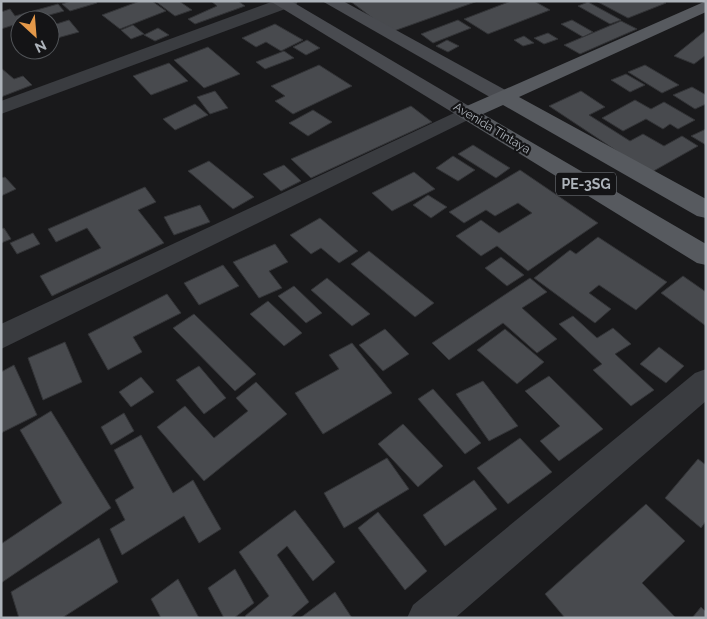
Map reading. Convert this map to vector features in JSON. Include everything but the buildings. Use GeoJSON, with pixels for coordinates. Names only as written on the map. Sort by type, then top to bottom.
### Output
{"type":"FeatureCollection","features":[{"type":"Feature","properties":{"kind":"main road","name":"PE-3SG"},"geometry":{"type":"LineString","coordinates":[[330,1],[706,210]]}},
{"type":"Feature","properties":{"kind":"main road","name":"Avenida Tintaya"},"geometry":{"type":"LineString","coordinates":[[283,2],[706,256]]}},
{"type":"Feature","properties":{"kind":"main road"},"geometry":{"type":"LineString","coordinates":[[467,113],[706,6]]}},
{"type":"Feature","properties":{"kind":"street"},"geometry":{"type":"LineString","coordinates":[[1,108],[283,2]]}},
{"type":"Feature","properties":{"kind":"street"},"geometry":{"type":"LineString","coordinates":[[1,337],[467,113]]}},
{"type":"Feature","properties":{"kind":"street"},"geometry":{"type":"LineString","coordinates":[[426,618],[706,382]]}}]}
